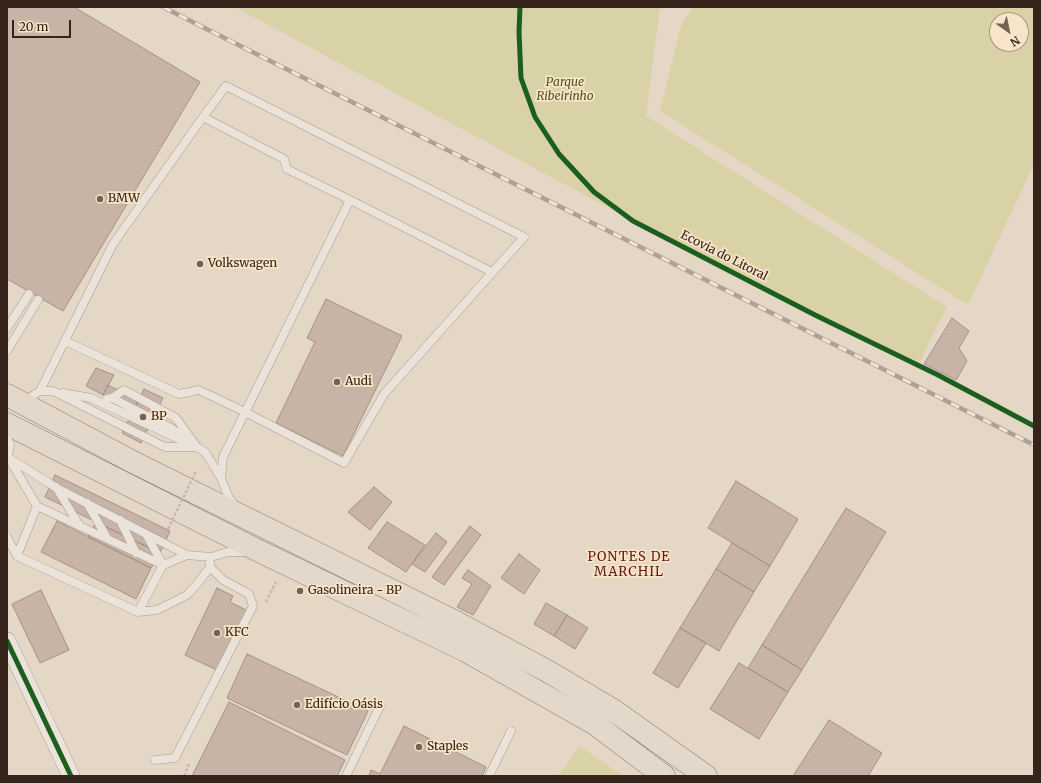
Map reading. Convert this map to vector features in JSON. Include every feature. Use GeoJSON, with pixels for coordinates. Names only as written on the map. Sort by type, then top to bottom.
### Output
{"type":"FeatureCollection","features":[{"type":"Feature","properties":{"kind":"main road"},"geometry":{"type":"LineString","coordinates":[[13,398],[133,462],[452,620],[549,672],[613,710],[706,776]]}},
{"type":"Feature","properties":{"kind":"main road"},"geometry":{"type":"LineString","coordinates":[[7,424],[259,551],[464,650],[595,724],[664,776]]}},
{"type":"Feature","properties":{"kind":"street"},"geometry":{"type":"LineString","coordinates":[[7,641],[71,776]]}},
{"type":"Feature","properties":{"kind":"lane"},"geometry":{"type":"LineString","coordinates":[[13,398],[29,398],[40,391],[113,244],[226,86],[524,237],[384,394],[344,463],[199,390],[179,394],[65,341]]}},
{"type":"Feature","properties":{"kind":"lane"},"geometry":{"type":"LineString","coordinates":[[203,117],[284,159],[287,169],[492,272]]}},
{"type":"Feature","properties":{"kind":"lane"},"geometry":{"type":"LineString","coordinates":[[221,478],[223,457],[350,200]]}},
{"type":"Feature","properties":{"kind":"lane"},"geometry":{"type":"LineString","coordinates":[[8,323],[29,294]]}},
{"type":"Feature","properties":{"kind":"lane"},"geometry":{"type":"LineString","coordinates":[[7,351],[38,300]]}},
{"type":"Feature","properties":{"kind":"lane"},"geometry":{"type":"LineString","coordinates":[[98,402],[112,398],[124,390],[176,418],[197,447]]}},
{"type":"Feature","properties":{"kind":"lane"},"geometry":{"type":"LineString","coordinates":[[40,391],[53,391],[91,398],[197,447]]}},
{"type":"Feature","properties":{"kind":"lane"},"geometry":{"type":"LineString","coordinates":[[53,391],[165,447],[197,447]]}},
{"type":"Feature","properties":{"kind":"lane"},"geometry":{"type":"LineString","coordinates":[[112,398],[171,428],[205,452],[221,478],[229,498],[244,517]]}},
{"type":"Feature","properties":{"kind":"lane"},"geometry":{"type":"LineString","coordinates":[[7,439],[10,444],[7,457],[37,506],[163,565]]}},
{"type":"Feature","properties":{"kind":"lane"},"geometry":{"type":"LineString","coordinates":[[7,457],[55,487],[87,502],[187,555],[211,557],[228,552],[259,551]]}},
{"type":"Feature","properties":{"kind":"lane"},"geometry":{"type":"LineString","coordinates":[[55,487],[80,526]]}},
{"type":"Feature","properties":{"kind":"lane"},"geometry":{"type":"LineString","coordinates":[[87,502],[107,538]]}},
{"type":"Feature","properties":{"kind":"lane"},"geometry":{"type":"LineString","coordinates":[[17,556],[37,506]]}},
{"type":"Feature","properties":{"kind":"lane"},"geometry":{"type":"LineString","coordinates":[[120,520],[136,553]]}},
{"type":"Feature","properties":{"kind":"lane"},"geometry":{"type":"LineString","coordinates":[[146,534],[163,565]]}},
{"type":"Feature","properties":{"kind":"lane"},"geometry":{"type":"LineString","coordinates":[[7,537],[17,556]]}},
{"type":"Feature","properties":{"kind":"lane"},"geometry":{"type":"LineString","coordinates":[[7,549],[17,556],[138,612],[157,610],[187,595],[210,567],[211,557]]}},
{"type":"Feature","properties":{"kind":"lane"},"geometry":{"type":"LineString","coordinates":[[138,612],[163,565],[187,555]]}},
{"type":"Feature","properties":{"kind":"lane"},"geometry":{"type":"LineString","coordinates":[[155,760],[175,758],[253,606],[249,594],[223,580],[210,567]]}},
{"type":"Feature","properties":{"kind":"lane"},"geometry":{"type":"LineString","coordinates":[[346,776],[380,706]]}},
{"type":"Feature","properties":{"kind":"lane"},"geometry":{"type":"LineString","coordinates":[[489,776],[511,731]]}},
{"type":"Feature","properties":{"kind":"path"},"geometry":{"type":"LineString","coordinates":[[168,529],[196,471]]}},
{"type":"Feature","properties":{"kind":"green space","name":"Parque Ribeirinho"},"geometry":{"type":"Polygon","coordinates":[[[235,7],[660,7],[646,116],[947,307],[918,365],[633,221],[235,7]]]}},
{"type":"Feature","properties":{"kind":"green space"},"geometry":{"type":"Polygon","coordinates":[[[693,7],[1034,7],[1034,164],[968,305],[660,111],[681,26],[693,7]]]}},
{"type":"Feature","properties":{"kind":"green space"},"geometry":{"type":"Polygon","coordinates":[[[580,746],[623,776],[558,776],[580,746]]]}},
{"type":"Feature","properties":{"kind":"building"},"geometry":{"type":"Polygon","coordinates":[[[7,7],[74,7],[200,82],[63,311],[7,279],[7,7]]]}},
{"type":"Feature","properties":{"kind":"building","name":"Audi"},"geometry":{"type":"Polygon","coordinates":[[[326,299],[402,336],[343,456],[276,423],[315,342],[307,338],[326,299]]]}},
{"type":"Feature","properties":{"kind":"building"},"geometry":{"type":"Polygon","coordinates":[[[952,318],[969,331],[959,348],[967,361],[956,380],[924,364],[952,318]]]}},
{"type":"Feature","properties":{"kind":"building"},"geometry":{"type":"Polygon","coordinates":[[[96,368],[114,375],[103,395],[86,386],[96,368]]]}},
{"type":"Feature","properties":{"kind":"building"},"geometry":{"type":"Polygon","coordinates":[[[108,385],[138,400],[134,410],[103,395],[108,385]]]}},
{"type":"Feature","properties":{"kind":"building"},"geometry":{"type":"Polygon","coordinates":[[[144,389],[163,398],[141,443],[122,433],[144,389]]]}},
{"type":"Feature","properties":{"kind":"building"},"geometry":{"type":"Polygon","coordinates":[[[55,475],[170,531],[160,553],[45,497],[55,475]]]}},
{"type":"Feature","properties":{"kind":"building"},"geometry":{"type":"Polygon","coordinates":[[[736,481],[798,519],[770,566],[708,528],[736,481]]]}},
{"type":"Feature","properties":{"kind":"building"},"geometry":{"type":"Polygon","coordinates":[[[374,487],[392,502],[370,530],[348,512],[374,487]]]}},
{"type":"Feature","properties":{"kind":"building"},"geometry":{"type":"Polygon","coordinates":[[[846,508],[886,532],[802,670],[762,645],[846,508]]]}},
{"type":"Feature","properties":{"kind":"building"},"geometry":{"type":"Polygon","coordinates":[[[57,521],[151,568],[136,599],[41,552],[57,521]]]}},
{"type":"Feature","properties":{"kind":"building"},"geometry":{"type":"Polygon","coordinates":[[[96,522],[160,553],[151,568],[88,537],[96,522]]]}},
{"type":"Feature","properties":{"kind":"building"},"geometry":{"type":"Polygon","coordinates":[[[387,522],[425,545],[406,572],[368,548],[387,522]]]}},
{"type":"Feature","properties":{"kind":"building"},"geometry":{"type":"Polygon","coordinates":[[[470,526],[481,535],[444,585],[432,577],[470,526]]]}},
{"type":"Feature","properties":{"kind":"building"},"geometry":{"type":"Polygon","coordinates":[[[436,533],[447,542],[425,572],[412,564],[436,533]]]}},
{"type":"Feature","properties":{"kind":"building"},"geometry":{"type":"Polygon","coordinates":[[[732,543],[770,566],[754,592],[716,569],[732,543]]]}},
{"type":"Feature","properties":{"kind":"building"},"geometry":{"type":"Polygon","coordinates":[[[519,554],[540,570],[524,594],[501,578],[519,554]]]}},
{"type":"Feature","properties":{"kind":"building"},"geometry":{"type":"Polygon","coordinates":[[[716,569],[754,592],[719,651],[680,628],[716,569]]]}},
{"type":"Feature","properties":{"kind":"building"},"geometry":{"type":"Polygon","coordinates":[[[468,570],[491,586],[473,615],[457,607],[472,584],[462,578],[468,570]]]}},
{"type":"Feature","properties":{"kind":"building","name":"KFC"},"geometry":{"type":"Polygon","coordinates":[[[217,588],[233,596],[230,602],[248,611],[219,671],[185,655],[217,588]]]}},
{"type":"Feature","properties":{"kind":"building"},"geometry":{"type":"Polygon","coordinates":[[[41,590],[69,650],[40,663],[12,604],[41,590]]]}},
{"type":"Feature","properties":{"kind":"building"},"geometry":{"type":"Polygon","coordinates":[[[546,603],[567,615],[554,636],[534,624],[546,603]]]}},
{"type":"Feature","properties":{"kind":"building"},"geometry":{"type":"Polygon","coordinates":[[[567,615],[588,628],[575,649],[554,636],[567,615]]]}},
{"type":"Feature","properties":{"kind":"building"},"geometry":{"type":"Polygon","coordinates":[[[680,628],[706,643],[678,688],[653,673],[680,628]]]}},
{"type":"Feature","properties":{"kind":"building"},"geometry":{"type":"Polygon","coordinates":[[[762,645],[802,670],[788,692],[748,668],[762,645]]]}},
{"type":"Feature","properties":{"kind":"building","name":"Edifício Oásis"},"geometry":{"type":"Polygon","coordinates":[[[247,654],[368,711],[347,755],[227,698],[247,654]]]}},
{"type":"Feature","properties":{"kind":"building"},"geometry":{"type":"Polygon","coordinates":[[[739,663],[788,692],[759,739],[710,709],[739,663]]]}},
{"type":"Feature","properties":{"kind":"building"},"geometry":{"type":"Polygon","coordinates":[[[229,702],[345,760],[337,776],[192,776],[229,702]]]}},
{"type":"Feature","properties":{"kind":"building"},"geometry":{"type":"Polygon","coordinates":[[[829,720],[882,753],[868,776],[793,776],[829,720]]]}},
{"type":"Feature","properties":{"kind":"building","name":"Staples"},"geometry":{"type":"Polygon","coordinates":[[[404,726],[486,767],[482,776],[369,776],[371,770],[380,774],[404,726]]]}},
{"type":"Feature","properties":{"kind":"railway"},"geometry":{"type":"LineString","coordinates":[[163,7],[1034,445]]}},
{"type":"Feature","properties":{"kind":"cycle path","name":"Ecovia do Litoral"},"geometry":{"type":"LineString","coordinates":[[520,7],[519,32],[521,78],[535,117],[559,154],[594,192],[633,221],[815,315],[938,375],[1034,426]]}},
{"type":"Feature","properties":{"kind":"cycle path"},"geometry":{"type":"LineString","coordinates":[[7,641],[71,776]]}},
{"type":"Feature","properties":{"kind":"place","name":"BMW"},"geometry":{"type":"Point","coordinates":[100,199]}},
{"type":"Feature","properties":{"kind":"place","name":"Volkswagen"},"geometry":{"type":"Point","coordinates":[200,264]}},
{"type":"Feature","properties":{"kind":"place","name":"Audi"},"geometry":{"type":"Point","coordinates":[337,382]}},
{"type":"Feature","properties":{"kind":"place","name":"BP"},"geometry":{"type":"Point","coordinates":[143,417]}},
{"type":"Feature","properties":{"kind":"place","name":"Gasolineira - BP"},"geometry":{"type":"Point","coordinates":[300,591]}},
{"type":"Feature","properties":{"kind":"place","name":"KFC"},"geometry":{"type":"Point","coordinates":[217,633]}},
{"type":"Feature","properties":{"kind":"place","name":"Edifício Oásis"},"geometry":{"type":"Point","coordinates":[297,705]}},
{"type":"Feature","properties":{"kind":"place","name":"Staples"},"geometry":{"type":"Point","coordinates":[419,747]}},
{"type":"Feature","properties":{"kind":"district","name":"PONTES DE MARCHIL"},"geometry":{"type":"Point","coordinates":[629,564]}}]}
